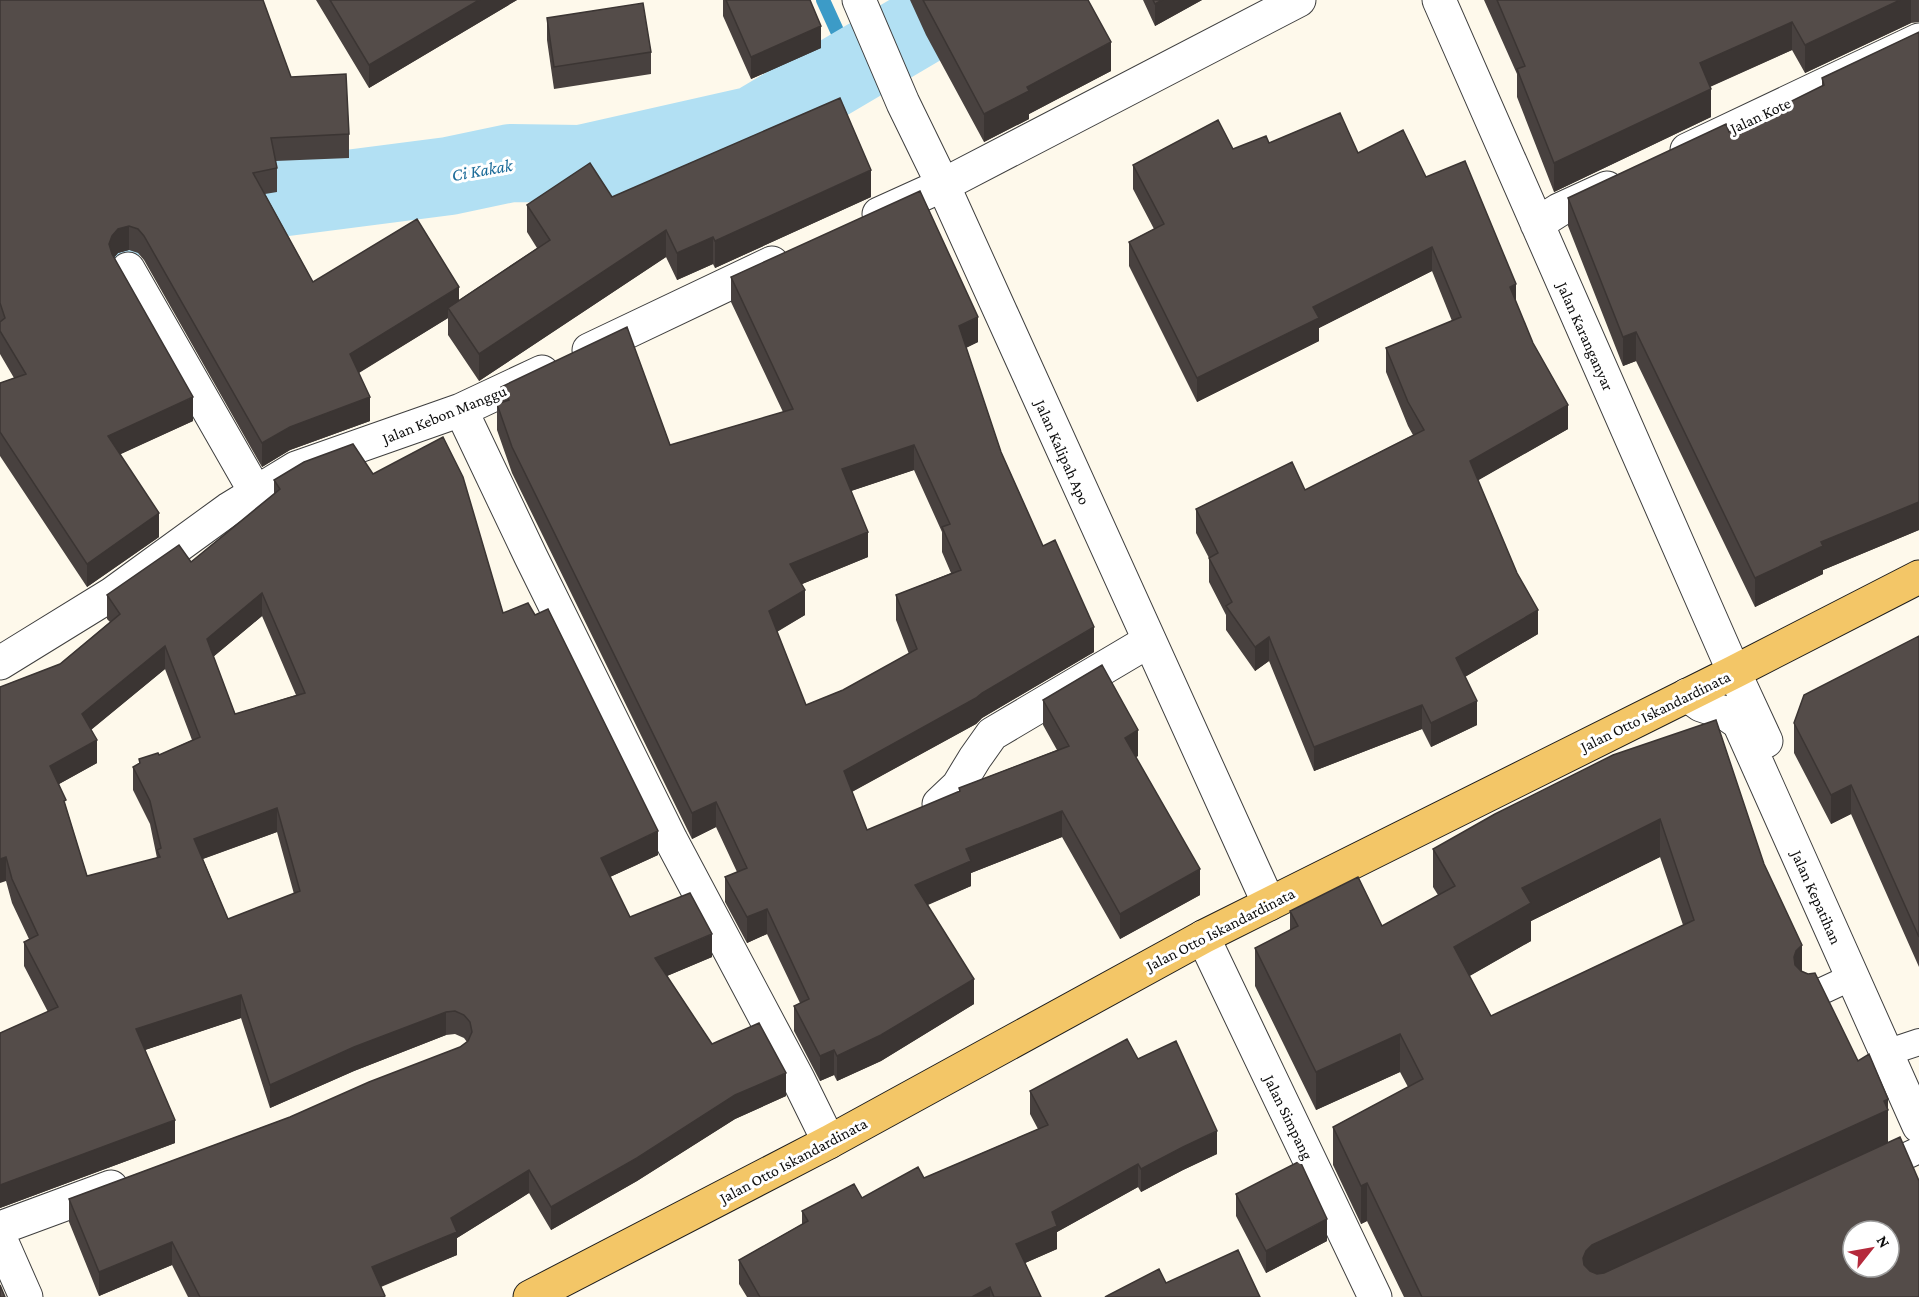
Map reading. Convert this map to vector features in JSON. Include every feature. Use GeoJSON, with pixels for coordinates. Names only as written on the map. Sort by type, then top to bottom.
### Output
{"type":"FeatureCollection","features":[{"type":"Feature","properties":{"kind":"main road","name":"Jalan Otto Iskandardinata"},"geometry":{"type":"LineString","coordinates":[[530,1297],[829,1142],[1203,936],[1734,672],[1919,577]]}},
{"type":"Feature","properties":{"kind":"street"},"geometry":{"type":"LineString","coordinates":[[857,224],[943,185],[1299,0]]}},
{"type":"Feature","properties":{"kind":"street","name":"Jalan Karanganyar"},"geometry":{"type":"LineString","coordinates":[[1439,0],[1734,672]]}},
{"type":"Feature","properties":{"kind":"street","name":"Jalan Kalipah Apo"},"geometry":{"type":"LineString","coordinates":[[860,4],[903,103],[943,185],[1269,904]]}},
{"type":"Feature","properties":{"kind":"street","name":"Jalan Kote"},"geometry":{"type":"LineString","coordinates":[[1665,160],[1919,40]]}},
{"type":"Feature","properties":{"kind":"street"},"geometry":{"type":"LineString","coordinates":[[1537,224],[1559,210],[1634,175]]}},
{"type":"Feature","properties":{"kind":"street","name":"Jalan Kebon Manggu"},"geometry":{"type":"LineString","coordinates":[[0,663],[112,594],[229,509],[296,468],[461,410],[794,253]]}},
{"type":"Feature","properties":{"kind":"street"},"geometry":{"type":"LineString","coordinates":[[128,269],[256,493]]}},
{"type":"Feature","properties":{"kind":"street"},"geometry":{"type":"LineString","coordinates":[[461,410],[671,840],[829,1142]]}},
{"type":"Feature","properties":{"kind":"street"},"geometry":{"type":"LineString","coordinates":[[939,804],[958,786],[993,734],[1149,641]]}},
{"type":"Feature","properties":{"kind":"street","name":"Jalan Kepatihan"},"geometry":{"type":"LineString","coordinates":[[1734,672],[1919,1083]]}},
{"type":"Feature","properties":{"kind":"street","name":"Jalan Kepatihan"},"geometry":{"type":"LineString","coordinates":[[1687,695],[1701,705],[1725,713],[1739,723],[1852,977],[1902,1048],[1919,1126]]}},
{"type":"Feature","properties":{"kind":"street","name":"Jalan Simpang"},"geometry":{"type":"LineString","coordinates":[[1203,936],[1375,1297]]}},
{"type":"Feature","properties":{"kind":"street"},"geometry":{"type":"LineString","coordinates":[[0,1228],[142,1175]]}},
{"type":"Feature","properties":{"kind":"street"},"geometry":{"type":"LineString","coordinates":[[0,1238],[26,1297]]}},
{"type":"Feature","properties":{"kind":"lane"},"geometry":{"type":"LineString","coordinates":[[1809,997],[1852,977]]}},
{"type":"Feature","properties":{"kind":"lane"},"geometry":{"type":"LineString","coordinates":[[1855,1180],[1919,1150]]}},
{"type":"Feature","properties":{"kind":"building"},"geometry":{"type":"Polygon","coordinates":[[[0,0],[263,0],[291,77],[346,74],[349,134],[271,138],[277,168],[253,173],[313,282],[417,219],[459,287],[350,354],[370,397],[290,427],[262,443],[144,236],[138,229],[129,226],[118,229],[109,244],[112,254],[193,397],[108,436],[159,513],[87,564],[0,432],[0,383],[26,374],[0,331],[0,322],[5,318],[0,303],[0,0]]]}},
{"type":"Feature","properties":{"kind":"building"},"geometry":{"type":"Polygon","coordinates":[[[330,0],[479,0],[369,65],[330,0]]]}},
{"type":"Feature","properties":{"kind":"building"},"geometry":{"type":"Polygon","coordinates":[[[726,0],[810,0],[821,26],[751,57],[726,0]]]}},
{"type":"Feature","properties":{"kind":"building"},"geometry":{"type":"Polygon","coordinates":[[[923,0],[1088,0],[1111,42],[1027,87],[1029,91],[984,114],[923,0]]]}},
{"type":"Feature","properties":{"kind":"building"},"geometry":{"type":"Polygon","coordinates":[[[1497,0],[1900,0],[1805,45],[1792,22],[1700,63],[1711,89],[1554,163],[1517,69],[1525,66],[1497,0]]]}},
{"type":"Feature","properties":{"kind":"building"},"geometry":{"type":"Polygon","coordinates":[[[643,3],[651,52],[554,67],[547,18],[643,3]]]}},
{"type":"Feature","properties":{"kind":"building"},"geometry":{"type":"Polygon","coordinates":[[[1919,32],[1919,502],[1821,542],[1823,546],[1755,578],[1636,332],[1623,337],[1568,198],[1726,124],[1729,132],[1824,85],[1822,78],[1919,32]]]}},
{"type":"Feature","properties":{"kind":"building"},"geometry":{"type":"Polygon","coordinates":[[[840,98],[871,170],[715,241],[713,237],[677,253],[666,230],[479,354],[448,308],[550,240],[527,205],[590,163],[612,197],[840,98]]]}},
{"type":"Feature","properties":{"kind":"building"},"geometry":{"type":"Polygon","coordinates":[[[1340,113],[1358,153],[1403,130],[1426,177],[1465,161],[1516,284],[1510,287],[1533,343],[1568,405],[1470,461],[1517,573],[1538,610],[1456,658],[1477,701],[1431,723],[1422,705],[1314,747],[1269,637],[1255,647],[1226,606],[1232,602],[1209,558],[1218,553],[1196,509],[1292,462],[1305,490],[1424,430],[1408,402],[1386,348],[1461,317],[1432,247],[1313,307],[1319,318],[1197,378],[1129,242],[1164,224],[1133,165],[1218,120],[1233,149],[1266,136],[1269,143],[1340,113]]]}},
{"type":"Feature","properties":{"kind":"building"},"geometry":{"type":"Polygon","coordinates":[[[920,191],[978,317],[959,326],[1001,452],[1043,546],[1055,540],[1094,627],[976,698],[844,771],[867,830],[960,791],[959,788],[1069,746],[1043,700],[1102,665],[1138,730],[1125,738],[1200,869],[1120,914],[1062,811],[966,849],[971,861],[915,885],[974,979],[881,1035],[837,1056],[834,1050],[820,1056],[794,1006],[809,999],[767,909],[747,917],[725,877],[747,868],[716,802],[692,813],[512,447],[497,404],[509,400],[501,387],[627,327],[670,445],[793,409],[731,277],[920,191]],[[914,445],[842,469],[868,532],[790,564],[805,590],[769,611],[806,705],[843,690],[917,649],[896,595],[961,570],[942,527],[950,524],[914,445]]]}},
{"type":"Feature","properties":{"kind":"building"},"geometry":{"type":"Polygon","coordinates":[[[443,437],[463,477],[503,613],[528,603],[535,615],[548,609],[658,831],[601,858],[630,917],[690,893],[712,934],[655,958],[712,1044],[759,1023],[786,1073],[735,1095],[637,1158],[551,1207],[529,1170],[451,1218],[457,1232],[372,1267],[385,1296],[383,1297],[200,1297],[172,1242],[99,1272],[69,1199],[290,1117],[369,1082],[460,1047],[468,1041],[472,1032],[470,1022],[464,1015],[455,1011],[446,1012],[354,1047],[270,1085],[241,995],[136,1029],[175,1120],[0,1185],[0,1033],[58,1007],[24,942],[38,935],[12,879],[6,857],[0,859],[0,687],[60,664],[120,614],[107,595],[179,545],[191,562],[280,489],[274,480],[304,462],[353,444],[373,474],[443,437]],[[262,593],[207,639],[235,714],[305,693],[262,593]],[[165,646],[82,714],[97,740],[50,766],[66,800],[64,801],[87,876],[160,857],[157,850],[161,848],[150,801],[133,767],[140,763],[139,759],[158,753],[159,755],[200,737],[165,646]],[[277,808],[194,839],[228,919],[300,891],[277,808]]]}},
{"type":"Feature","properties":{"kind":"building"},"geometry":{"type":"Polygon","coordinates":[[[1919,636],[1919,937],[1851,785],[1831,795],[1794,723],[1804,695],[1919,636]]]}},
{"type":"Feature","properties":{"kind":"building"},"geometry":{"type":"Polygon","coordinates":[[[1716,720],[1764,864],[1802,945],[1796,951],[1795,965],[1808,974],[1815,973],[1858,1061],[1869,1054],[1888,1099],[1884,1101],[1888,1110],[1592,1245],[1583,1258],[1584,1265],[1597,1274],[1604,1273],[1900,1137],[1919,1181],[1919,1297],[1422,1297],[1367,1183],[1361,1186],[1333,1127],[1423,1079],[1400,1034],[1316,1072],[1255,948],[1298,926],[1290,911],[1358,877],[1382,926],[1455,886],[1433,849],[1495,814],[1613,755],[1716,720]],[[1660,819],[1522,888],[1531,903],[1454,947],[1491,1016],[1694,920],[1660,819]]]}},
{"type":"Feature","properties":{"kind":"building"},"geometry":{"type":"Polygon","coordinates":[[[1127,1039],[1138,1059],[1176,1041],[1217,1131],[1141,1169],[1138,1164],[1052,1212],[1057,1226],[1016,1244],[1041,1297],[994,1297],[990,1287],[972,1297],[760,1297],[739,1260],[808,1221],[802,1211],[854,1184],[862,1198],[918,1167],[924,1178],[1048,1125],[1030,1091],[1127,1039]]]}},
{"type":"Feature","properties":{"kind":"building"},"geometry":{"type":"Polygon","coordinates":[[[1300,1161],[1327,1219],[1266,1251],[1236,1194],[1300,1161]]]}},
{"type":"Feature","properties":{"kind":"building"},"geometry":{"type":"Polygon","coordinates":[[[1238,1250],[1260,1297],[1105,1297],[1159,1269],[1166,1283],[1238,1250]]]}},
{"type":"Feature","properties":{"kind":"building"},"geometry":{"type":"Polygon","coordinates":[[[0,1285],[5,1297],[0,1297],[0,1285]]]}},
{"type":"Feature","properties":{"kind":"waterway"},"geometry":{"type":"LineString","coordinates":[[823,0],[853,66]]}},
{"type":"Feature","properties":{"kind":"waterway","name":"Ci Kakak"},"geometry":{"type":"LineString","coordinates":[[0,234],[449,176],[511,163],[581,164],[754,125],[966,0]]}}]}
